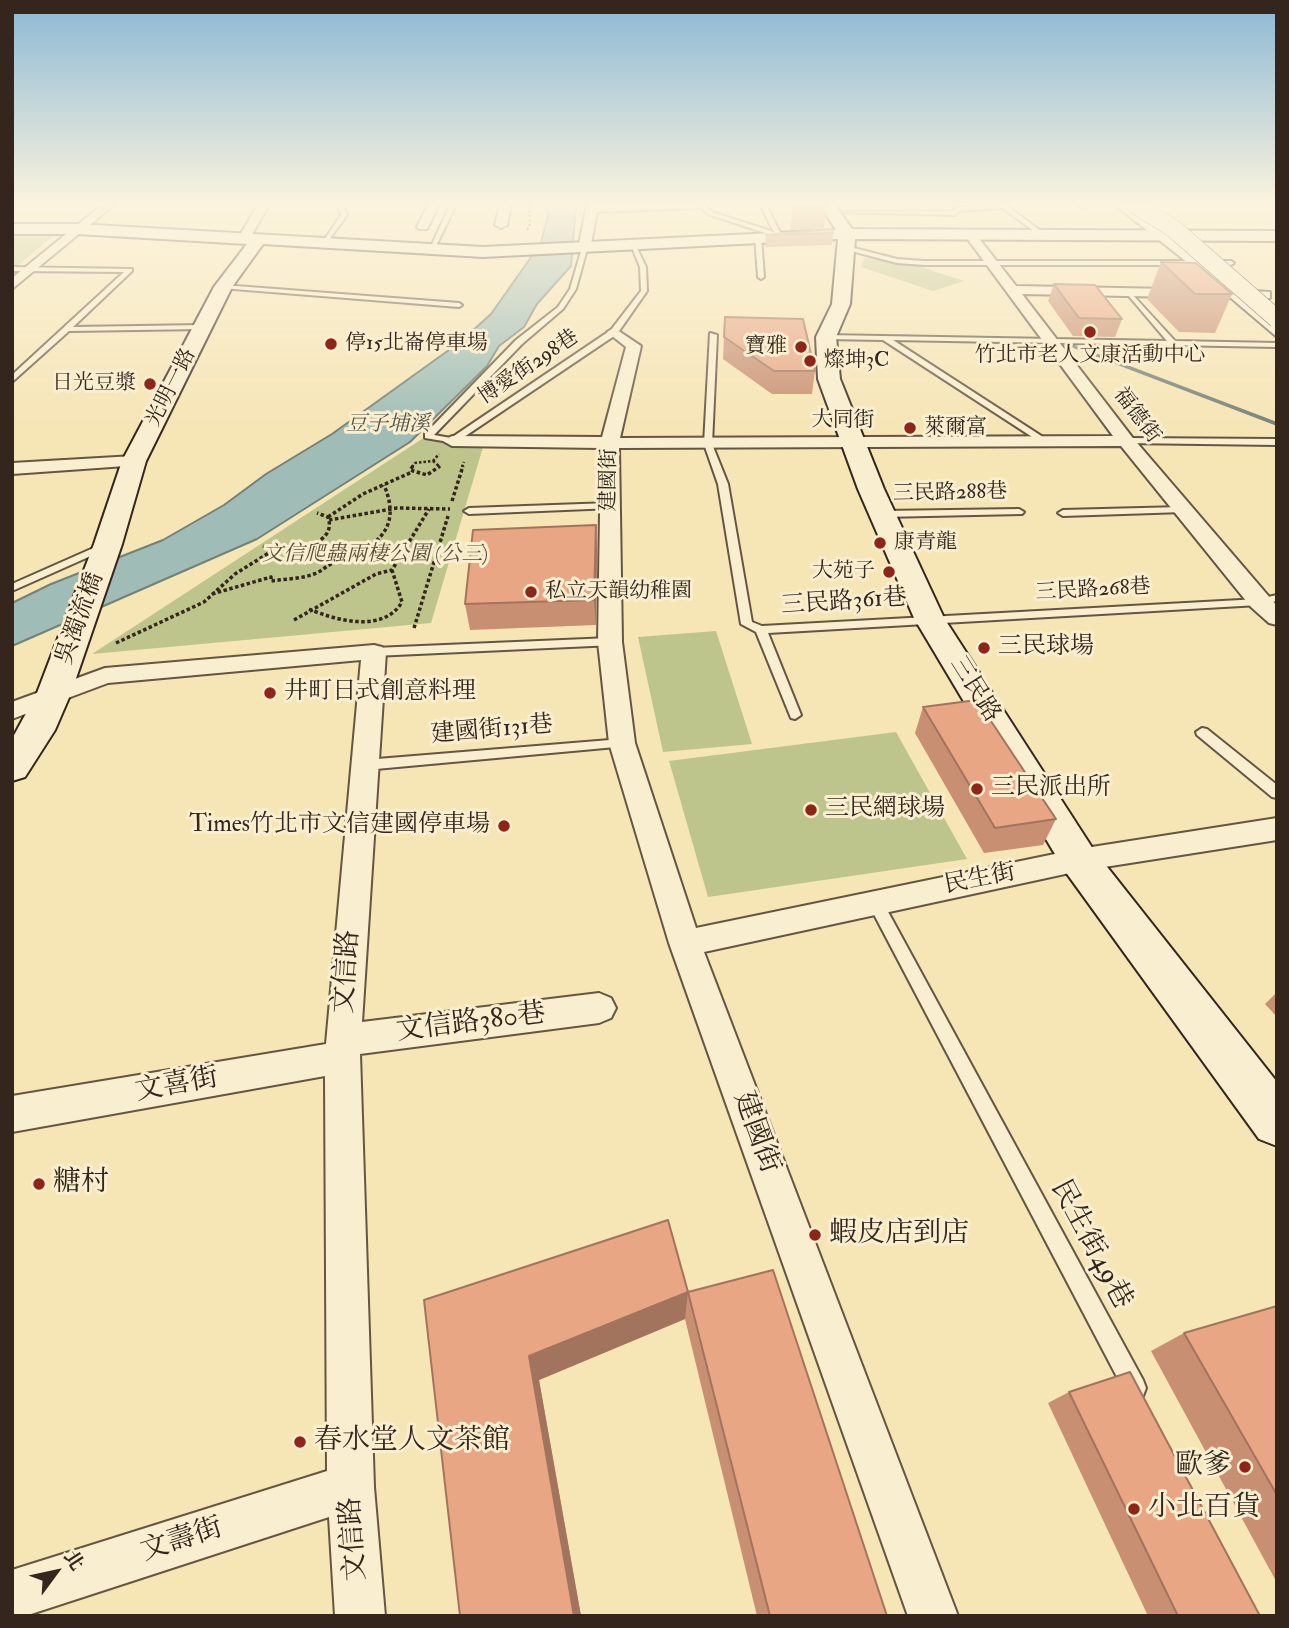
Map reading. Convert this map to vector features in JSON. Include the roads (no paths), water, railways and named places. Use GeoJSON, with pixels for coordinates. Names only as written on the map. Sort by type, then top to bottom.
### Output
{"type":"FeatureCollection","features":[{"type":"Feature","properties":{"kind":"street","name":"光明一路"},"geometry":{"type":"LineString","coordinates":[[108,544],[134,461],[226,281]]}},
{"type":"Feature","properties":{"kind":"street","name":"三民路"},"geometry":{"type":"LineString","coordinates":[[840,281],[841,304],[826,337],[828,379],[882,514],[929,618],[1079,860],[1277,1122]]}},
{"type":"Feature","properties":{"kind":"street","name":"福德街"},"geometry":{"type":"LineString","coordinates":[[1005,281],[1181,510],[1268,600],[1277,618]]}},
{"type":"Feature","properties":{"kind":"street"},"geometry":{"type":"LineString","coordinates":[[1221,281],[1277,282]]}},
{"type":"Feature","properties":{"kind":"street"},"geometry":{"type":"LineString","coordinates":[[1221,281],[1277,333]]}},
{"type":"Feature","properties":{"kind":"street"},"geometry":{"type":"LineString","coordinates":[[1233,281],[1277,319]]}},
{"type":"Feature","properties":{"kind":"street"},"geometry":{"type":"LineString","coordinates":[[1252,282],[1277,304]]}},
{"type":"Feature","properties":{"kind":"street"},"geometry":{"type":"LineString","coordinates":[[1012,290],[1265,295]]}},
{"type":"Feature","properties":{"kind":"street","name":"建國街"},"geometry":{"type":"LineString","coordinates":[[614,332],[634,346],[610,442],[610,642],[622,743],[685,943],[933,1616]]}},
{"type":"Feature","properties":{"kind":"street","name":"大同街"},"geometry":{"type":"LineString","coordinates":[[452,441],[708,444],[1126,441]]}},
{"type":"Feature","properties":{"kind":"street"},"geometry":{"type":"LineString","coordinates":[[12,468],[134,461]]}},
{"type":"Feature","properties":{"kind":"street","name":"吳濁流橋"},"geometry":{"type":"LineString","coordinates":[[54,693],[108,544]]}},
{"type":"Feature","properties":{"kind":"street"},"geometry":{"type":"LineString","coordinates":[[12,711],[105,676],[374,652]]}},
{"type":"Feature","properties":{"kind":"street","name":"文信路"},"geometry":{"type":"LineString","coordinates":[[360,1616],[351,1487],[342,1049],[374,652]]}},
{"type":"Feature","properties":{"kind":"street"},"geometry":{"type":"LineString","coordinates":[[12,768],[37,730],[54,693]]}},
{"type":"Feature","properties":{"kind":"street","name":"民生街"},"geometry":{"type":"LineString","coordinates":[[685,943],[1079,860],[1277,829]]}},
{"type":"Feature","properties":{"kind":"street","name":"文信路380巷"},"geometry":{"type":"LineString","coordinates":[[342,1049],[599,1008]]}},
{"type":"Feature","properties":{"kind":"street","name":"文喜街"},"geometry":{"type":"LineString","coordinates":[[12,1114],[342,1049]]}},
{"type":"Feature","properties":{"kind":"street","name":"文壽街"},"geometry":{"type":"LineString","coordinates":[[12,1595],[351,1487]]}},
{"type":"Feature","properties":{"kind":"lane"},"geometry":{"type":"LineString","coordinates":[[12,380],[118,281]]}},
{"type":"Feature","properties":{"kind":"lane"},"geometry":{"type":"LineString","coordinates":[[452,441],[428,436],[519,342],[561,308],[575,281]]}},
{"type":"Feature","properties":{"kind":"lane","name":"博愛街298巷"},"geometry":{"type":"LineString","coordinates":[[452,441],[614,332],[644,291],[644,281]]}},
{"type":"Feature","properties":{"kind":"lane"},"geometry":{"type":"LineString","coordinates":[[223,287],[459,305]]}},
{"type":"Feature","properties":{"kind":"lane"},"geometry":{"type":"LineString","coordinates":[[1130,294],[1173,343]]}},
{"type":"Feature","properties":{"kind":"lane"},"geometry":{"type":"LineString","coordinates":[[68,329],[203,327]]}},
{"type":"Feature","properties":{"kind":"lane"},"geometry":{"type":"LineString","coordinates":[[713,335],[708,444],[723,484],[747,624],[761,629],[795,715]]}},
{"type":"Feature","properties":{"kind":"lane"},"geometry":{"type":"LineString","coordinates":[[826,337],[1277,345]]}},
{"type":"Feature","properties":{"kind":"lane"},"geometry":{"type":"LineString","coordinates":[[885,339],[1044,441]]}},
{"type":"Feature","properties":{"kind":"lane","name":"大同街"},"geometry":{"type":"LineString","coordinates":[[1126,441],[1277,442]]}},
{"type":"Feature","properties":{"kind":"lane"},"geometry":{"type":"LineString","coordinates":[[469,510],[610,506]]}},
{"type":"Feature","properties":{"kind":"lane"},"geometry":{"type":"LineString","coordinates":[[1063,513],[1181,510]]}},
{"type":"Feature","properties":{"kind":"lane","name":"三民路288巷"},"geometry":{"type":"LineString","coordinates":[[882,514],[1019,512]]}},
{"type":"Feature","properties":{"kind":"lane"},"geometry":{"type":"LineString","coordinates":[[12,588],[108,544]]}},
{"type":"Feature","properties":{"kind":"lane","name":"三民路268巷"},"geometry":{"type":"LineString","coordinates":[[929,618],[1268,600]]}},
{"type":"Feature","properties":{"kind":"lane","name":"三民路361巷"},"geometry":{"type":"LineString","coordinates":[[761,629],[929,618]]}},
{"type":"Feature","properties":{"kind":"lane"},"geometry":{"type":"LineString","coordinates":[[374,652],[610,642]]}},
{"type":"Feature","properties":{"kind":"lane"},"geometry":{"type":"LineString","coordinates":[[1202,732],[1277,793]]}},
{"type":"Feature","properties":{"kind":"lane","name":"建國街131巷"},"geometry":{"type":"LineString","coordinates":[[365,765],[622,743]]}},
{"type":"Feature","properties":{"kind":"lane","name":"民生街49巷"},"geometry":{"type":"LineString","coordinates":[[875,901],[1144,1406]]}},
{"type":"Feature","properties":{"kind":"water","name":"豆子埔溪"},"geometry":{"type":"Polygon","coordinates":[[[514,281],[558,281],[537,304],[524,327],[499,346],[487,366],[410,442],[257,539],[12,646],[12,603],[51,584],[163,540],[224,505],[266,474],[332,434],[460,342],[491,314],[514,281]]]}},
{"type":"Feature","properties":{"kind":"waterway"},"geometry":{"type":"LineString","coordinates":[[1070,345],[1277,424]]}},
{"type":"Feature","properties":{"kind":"place","name":"竹北市老人文康活動中心"},"geometry":{"type":"Point","coordinates":[1090,332]}},
{"type":"Feature","properties":{"kind":"place","name":"停15北崙停車場"},"geometry":{"type":"Point","coordinates":[331,344]}},
{"type":"Feature","properties":{"kind":"place","name":"寶雅"},"geometry":{"type":"Point","coordinates":[801,347]}},
{"type":"Feature","properties":{"kind":"place","name":"燦坤3C"},"geometry":{"type":"Point","coordinates":[810,361]}},
{"type":"Feature","properties":{"kind":"place","name":"日光豆漿"},"geometry":{"type":"Point","coordinates":[150,384]}},
{"type":"Feature","properties":{"kind":"place","name":"萊爾富"},"geometry":{"type":"Point","coordinates":[910,428]}},
{"type":"Feature","properties":{"kind":"place","name":"康青龍"},"geometry":{"type":"Point","coordinates":[880,543]}},
{"type":"Feature","properties":{"kind":"place","name":"大苑子"},"geometry":{"type":"Point","coordinates":[889,572]}},
{"type":"Feature","properties":{"kind":"place","name":"私立天韻幼稚園"},"geometry":{"type":"Point","coordinates":[531,592]}},
{"type":"Feature","properties":{"kind":"place","name":"三民球場"},"geometry":{"type":"Point","coordinates":[984,648]}},
{"type":"Feature","properties":{"kind":"place","name":"井町日式創意料理"},"geometry":{"type":"Point","coordinates":[270,693]}},
{"type":"Feature","properties":{"kind":"place","name":"三民派出所"},"geometry":{"type":"Point","coordinates":[977,789]}},
{"type":"Feature","properties":{"kind":"place","name":"三民網球場"},"geometry":{"type":"Point","coordinates":[811,810]}},
{"type":"Feature","properties":{"kind":"place","name":"Times竹北市文信建國停車場"},"geometry":{"type":"Point","coordinates":[504,826]}},
{"type":"Feature","properties":{"kind":"place","name":"糖村"},"geometry":{"type":"Point","coordinates":[39,1184]}},
{"type":"Feature","properties":{"kind":"place","name":"蝦皮店到店"},"geometry":{"type":"Point","coordinates":[815,1235]}},
{"type":"Feature","properties":{"kind":"place","name":"春水堂人文茶館"},"geometry":{"type":"Point","coordinates":[300,1442]}},
{"type":"Feature","properties":{"kind":"place","name":"歐爹"},"geometry":{"type":"Point","coordinates":[1245,1467]}},
{"type":"Feature","properties":{"kind":"place","name":"小北百貨"},"geometry":{"type":"Point","coordinates":[1134,1509]}},
{"type":"Feature","properties":{"kind":"park label","name":"文信爬蟲兩棲公園 (公三)"},"geometry":{"type":"Point","coordinates":[375,555]}}]}
